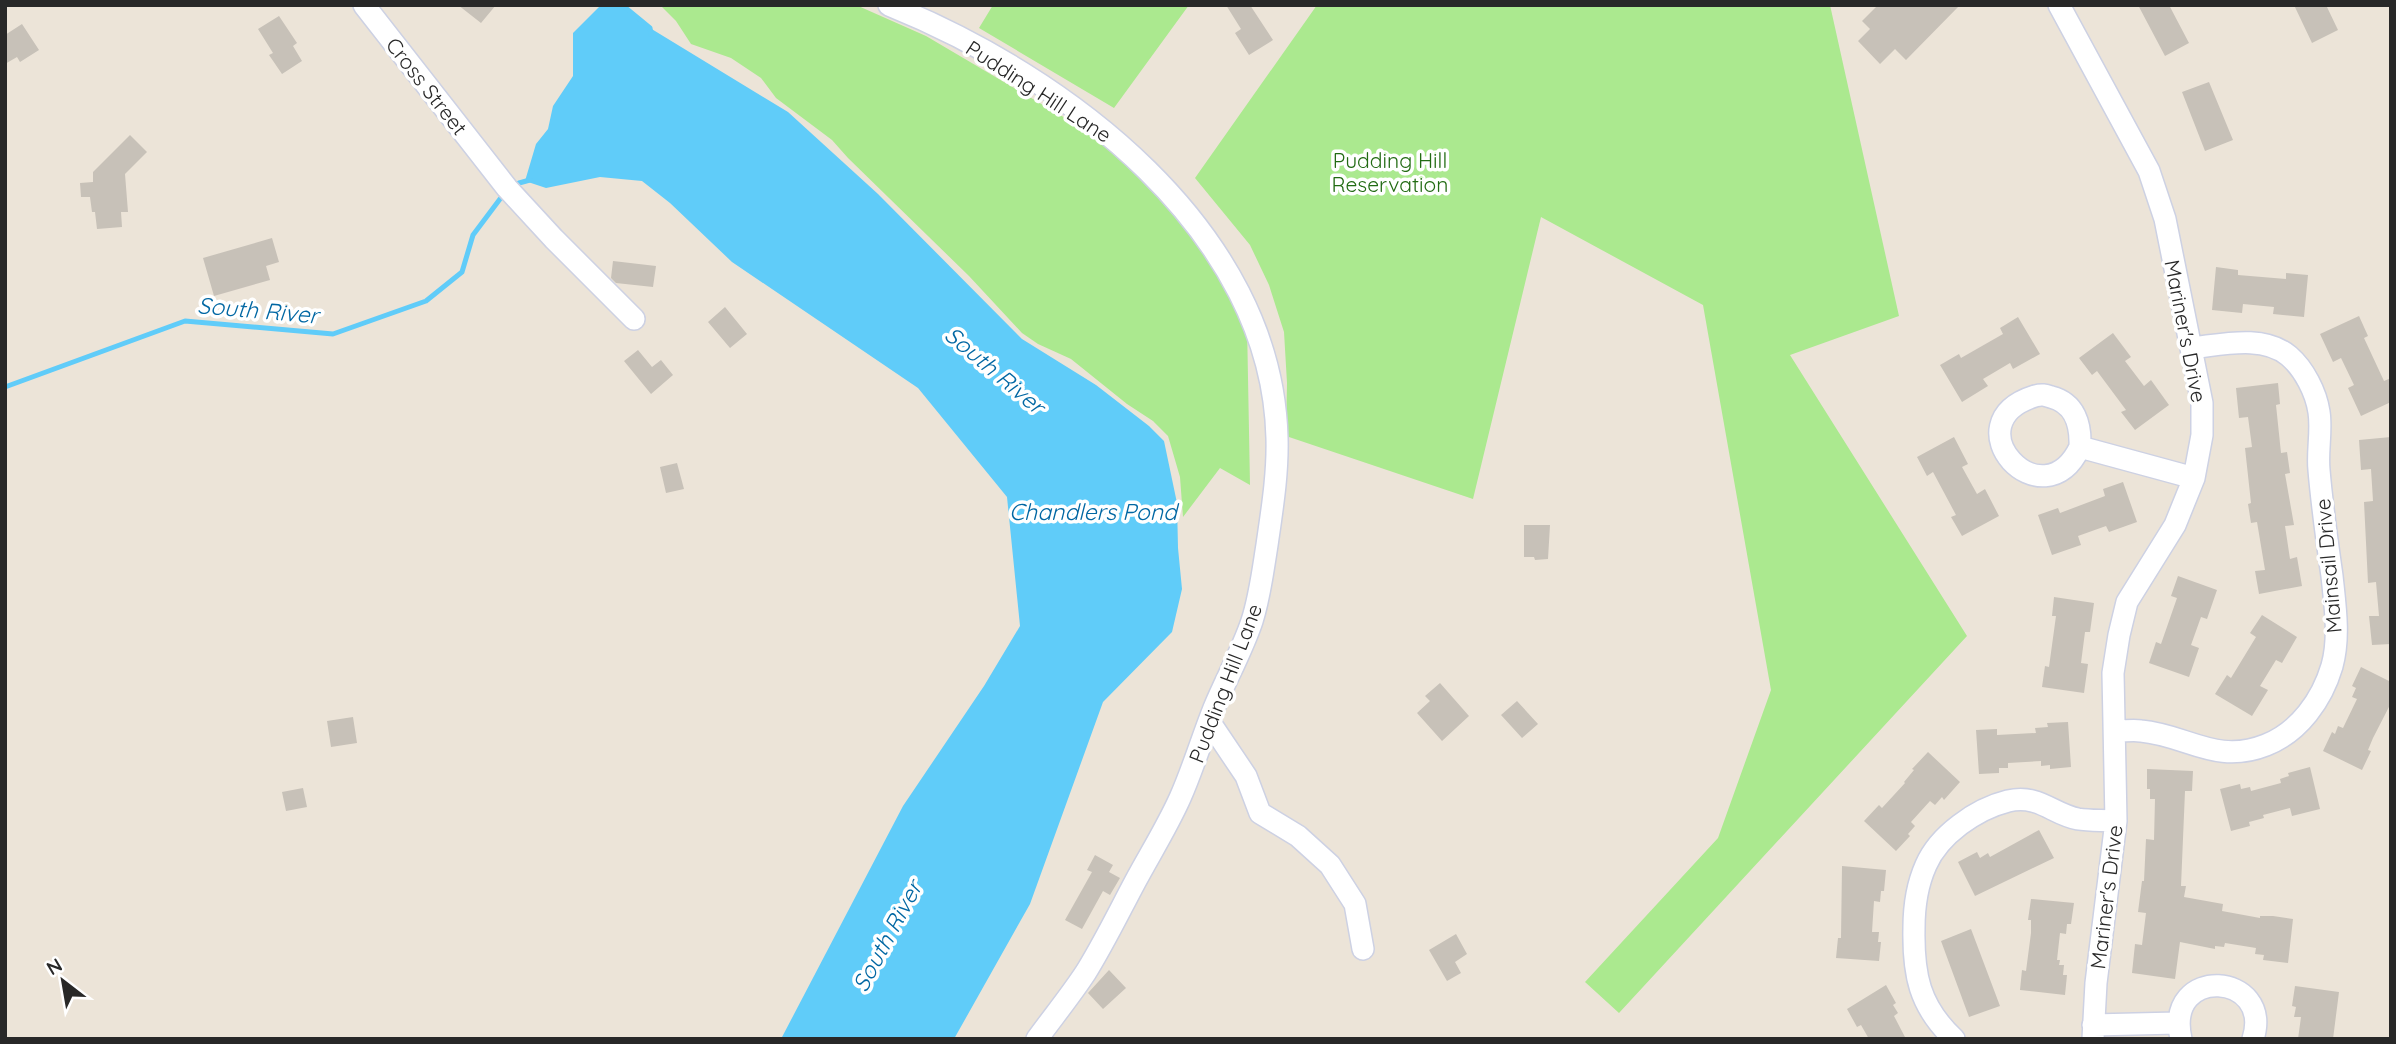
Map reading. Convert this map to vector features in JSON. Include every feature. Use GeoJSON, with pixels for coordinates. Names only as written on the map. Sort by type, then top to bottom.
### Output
{"type":"FeatureCollection","features":[{"type":"Feature","properties":{"kind":"street","name":"Cross Street"},"geometry":{"type":"LineString","coordinates":[[363,5],[491,167],[554,239],[634,319]]}},
{"type":"Feature","properties":{"kind":"street","name":"Pudding Hill Lane"},"geometry":{"type":"LineString","coordinates":[[889,5],[978,48],[1023,75],[1087,118],[1156,178],[1207,240],[1245,304],[1268,370],[1278,436],[1277,472],[1264,568],[1253,618],[1209,721],[1180,799],[1107,936],[1037,1039]]}},
{"type":"Feature","properties":{"kind":"street","name":"Mariner's Drive"},"geometry":{"type":"LineString","coordinates":[[2059,5],[2149,171],[2165,219],[2202,403],[2202,435],[2194,478],[2175,525],[2127,602],[2113,673],[2116,821],[2093,1032]]}},
{"type":"Feature","properties":{"kind":"street","name":"Mainsail Drive"},"geometry":{"type":"LineString","coordinates":[[2115,732],[2141,731],[2216,752],[2241,751],[2266,745],[2287,733],[2305,717],[2323,691],[2332,664],[2336,613],[2319,468],[2320,413],[2314,393],[2305,376],[2288,356],[2270,346],[2248,342],[2191,348]]}},
{"type":"Feature","properties":{"kind":"street"},"geometry":{"type":"LineString","coordinates":[[2080,447],[2194,478]]}},
{"type":"Feature","properties":{"kind":"street"},"geometry":{"type":"LineString","coordinates":[[1209,721],[1246,776],[1260,813],[1298,836],[1330,865],[1355,904],[1363,949]]}},
{"type":"Feature","properties":{"kind":"street"},"geometry":{"type":"LineString","coordinates":[[1954,1039],[1932,1012],[1919,989],[1913,959],[1914,903],[1926,864],[1941,842],[1960,825],[2008,801],[2031,800],[2076,819],[2116,821]]}},
{"type":"Feature","properties":{"kind":"street"},"geometry":{"type":"LineString","coordinates":[[2093,1032],[2179,1031],[2180,1011],[2187,999],[2198,990],[2214,985],[2231,987],[2247,997],[2255,1012],[2257,1027],[2253,1039]]}},
{"type":"Feature","properties":{"kind":"green space"},"geometry":{"type":"Polygon","coordinates":[[[660,5],[856,5],[926,36],[1109,144],[1166,193],[1247,324],[1250,485],[1220,468],[1183,517],[1180,477],[1168,436],[1153,421],[1127,404],[1071,359],[1038,344],[1022,333],[969,276],[832,140],[776,98],[761,78],[731,58],[691,44],[676,21],[660,5]]]}},
{"type":"Feature","properties":{"kind":"green space"},"geometry":{"type":"Polygon","coordinates":[[[993,5],[1189,5],[1114,108],[979,28],[993,5]]]}},
{"type":"Feature","properties":{"kind":"green space","name":"Pudding Hill Reservation"},"geometry":{"type":"Polygon","coordinates":[[[1317,5],[1830,5],[1899,316],[1790,355],[1967,636],[1619,1013],[1585,982],[1718,838],[1771,690],[1703,305],[1541,217],[1473,499],[1286,436],[1284,332],[1269,285],[1250,245],[1195,178],[1317,5]]]}},
{"type":"Feature","properties":{"kind":"water","name":"Chandlers Pond"},"geometry":{"type":"Polygon","coordinates":[[[601,5],[622,5],[650,28],[788,112],[878,194],[1022,339],[1096,385],[1164,441],[1177,503],[1182,589],[1172,632],[1103,702],[1030,904],[954,1039],[781,1039],[903,806],[984,686],[1020,626],[1007,497],[918,388],[732,262],[670,203],[642,181],[600,177],[546,188],[525,181],[536,144],[548,129],[553,106],[573,76],[573,33],[601,5]]]}},
{"type":"Feature","properties":{"kind":"building"},"geometry":{"type":"Polygon","coordinates":[[[458,5],[496,5],[481,23],[458,5]]]}},
{"type":"Feature","properties":{"kind":"building"},"geometry":{"type":"Polygon","coordinates":[[[1226,5],[1250,5],[1273,40],[1249,55],[1235,33],[1241,29],[1226,5]]]}},
{"type":"Feature","properties":{"kind":"building"},"geometry":{"type":"Polygon","coordinates":[[[1878,5],[1960,5],[1906,60],[1895,49],[1880,64],[1858,41],[1870,29],[1862,21],[1878,5]]]}},
{"type":"Feature","properties":{"kind":"building"},"geometry":{"type":"Polygon","coordinates":[[[2138,5],[2169,5],[2189,43],[2165,56],[2138,5]]]}},
{"type":"Feature","properties":{"kind":"building"},"geometry":{"type":"Polygon","coordinates":[[[2294,5],[2326,5],[2338,30],[2312,43],[2294,5]]]}},
{"type":"Feature","properties":{"kind":"building"},"geometry":{"type":"Polygon","coordinates":[[[279,16],[297,43],[293,46],[302,61],[282,74],[269,55],[273,53],[258,29],[279,16]]]}},
{"type":"Feature","properties":{"kind":"building"},"geometry":{"type":"Polygon","coordinates":[[[22,24],[39,50],[20,62],[17,57],[5,64],[5,35],[22,24]]]}},
{"type":"Feature","properties":{"kind":"building"},"geometry":{"type":"Polygon","coordinates":[[[2209,82],[2233,140],[2205,151],[2182,92],[2209,82]]]}},
{"type":"Feature","properties":{"kind":"building"},"geometry":{"type":"Polygon","coordinates":[[[130,135],[147,152],[125,174],[128,212],[121,212],[122,227],[97,229],[90,197],[81,197],[80,183],[93,182],[93,172],[130,135]]]}},
{"type":"Feature","properties":{"kind":"building"},"geometry":{"type":"Polygon","coordinates":[[[272,238],[279,262],[266,266],[270,280],[214,296],[203,258],[272,238]]]}},
{"type":"Feature","properties":{"kind":"building"},"geometry":{"type":"Polygon","coordinates":[[[613,261],[656,266],[653,287],[616,283],[611,278],[613,261]]]}},
{"type":"Feature","properties":{"kind":"building"},"geometry":{"type":"Polygon","coordinates":[[[2216,267],[2238,270],[2238,275],[2286,279],[2286,273],[2308,275],[2304,317],[2273,314],[2274,307],[2243,304],[2242,313],[2212,310],[2216,267]]]}},
{"type":"Feature","properties":{"kind":"building"},"geometry":{"type":"Polygon","coordinates":[[[725,307],[747,334],[730,348],[708,322],[725,307]]]}},
{"type":"Feature","properties":{"kind":"building"},"geometry":{"type":"Polygon","coordinates":[[[2359,316],[2368,336],[2364,338],[2384,381],[2391,378],[2391,402],[2361,416],[2348,388],[2354,385],[2341,358],[2333,362],[2320,334],[2359,316]]]}},
{"type":"Feature","properties":{"kind":"building"},"geometry":{"type":"Polygon","coordinates":[[[2018,317],[2040,354],[2013,369],[2010,363],[1983,379],[1988,386],[1962,402],[1940,365],[1959,354],[1961,358],[2003,334],[2000,328],[2018,317]]]}},
{"type":"Feature","properties":{"kind":"building"},"geometry":{"type":"Polygon","coordinates":[[[2113,333],[2131,357],[2125,361],[2144,386],[2151,380],[2169,405],[2135,430],[2121,412],[2126,410],[2097,371],[2092,375],[2079,358],[2113,333]]]}},
{"type":"Feature","properties":{"kind":"building"},"geometry":{"type":"Polygon","coordinates":[[[638,350],[652,367],[661,360],[673,375],[651,394],[624,361],[638,350]]]}},
{"type":"Feature","properties":{"kind":"building"},"geometry":{"type":"Polygon","coordinates":[[[2278,383],[2280,404],[2276,405],[2281,453],[2287,452],[2290,473],[2285,474],[2294,525],[2285,526],[2290,559],[2297,557],[2302,586],[2259,594],[2255,571],[2265,570],[2257,522],[2251,523],[2248,504],[2251,503],[2245,448],[2252,447],[2248,417],[2239,418],[2236,388],[2278,383]]]}},
{"type":"Feature","properties":{"kind":"building"},"geometry":{"type":"Polygon","coordinates":[[[1954,437],[1968,464],[1962,467],[1977,494],[1985,489],[1999,516],[1962,536],[1951,517],[1956,515],[1933,472],[1927,476],[1917,457],[1954,437]]]}},
{"type":"Feature","properties":{"kind":"building"},"geometry":{"type":"Polygon","coordinates":[[[2391,437],[2391,644],[2372,645],[2369,616],[2379,616],[2376,582],[2368,583],[2364,502],[2373,501],[2371,469],[2361,470],[2359,440],[2391,437]]]}},
{"type":"Feature","properties":{"kind":"building"},"geometry":{"type":"Polygon","coordinates":[[[677,463],[684,489],[666,493],[660,467],[677,463]]]}},
{"type":"Feature","properties":{"kind":"building"},"geometry":{"type":"Polygon","coordinates":[[[2123,482],[2137,522],[2109,532],[2106,526],[2078,536],[2081,545],[2052,555],[2038,515],[2058,508],[2060,513],[2105,496],[2103,489],[2123,482]]]}},
{"type":"Feature","properties":{"kind":"building"},"geometry":{"type":"Polygon","coordinates":[[[1524,525],[1550,525],[1548,559],[1524,557],[1524,525]]]}},
{"type":"Feature","properties":{"kind":"building"},"geometry":{"type":"Polygon","coordinates":[[[2178,576],[2217,590],[2207,619],[2201,617],[2191,645],[2199,648],[2189,677],[2149,663],[2156,642],[2161,644],[2177,598],[2171,596],[2178,576]]]}},
{"type":"Feature","properties":{"kind":"building"},"geometry":{"type":"Polygon","coordinates":[[[2054,597],[2094,603],[2090,632],[2085,632],[2081,663],[2088,664],[2084,693],[2042,687],[2045,666],[2049,667],[2056,616],[2052,616],[2054,597]]]}},
{"type":"Feature","properties":{"kind":"building"},"geometry":{"type":"Polygon","coordinates":[[[2262,615],[2297,637],[2282,663],[2276,660],[2260,686],[2268,690],[2252,716],[2215,694],[2227,675],[2231,678],[2256,637],[2250,633],[2262,615]]]}},
{"type":"Feature","properties":{"kind":"building"},"geometry":{"type":"Polygon","coordinates":[[[2361,667],[2391,682],[2391,703],[2373,738],[2368,750],[2371,751],[2362,770],[2323,751],[2332,732],[2335,734],[2338,726],[2343,728],[2357,699],[2352,697],[2356,688],[2352,686],[2361,667]]]}},
{"type":"Feature","properties":{"kind":"building"},"geometry":{"type":"Polygon","coordinates":[[[1440,683],[1469,716],[1442,741],[1417,713],[1430,701],[1425,696],[1440,683]]]}},
{"type":"Feature","properties":{"kind":"building"},"geometry":{"type":"Polygon","coordinates":[[[1517,701],[1538,724],[1522,738],[1501,715],[1517,701]]]}},
{"type":"Feature","properties":{"kind":"building"},"geometry":{"type":"Polygon","coordinates":[[[353,717],[357,743],[331,747],[327,721],[353,717]]]}},
{"type":"Feature","properties":{"kind":"building"},"geometry":{"type":"Polygon","coordinates":[[[2068,722],[2071,767],[2050,769],[2050,765],[2041,766],[2041,761],[2008,763],[2008,768],[1999,768],[1999,773],[1979,774],[1976,730],[1997,729],[1997,735],[2036,733],[2035,728],[2048,727],[2047,723],[2068,722]]]}},
{"type":"Feature","properties":{"kind":"building"},"geometry":{"type":"Polygon","coordinates":[[[1928,752],[1960,782],[1944,800],[1942,797],[1935,805],[1930,801],[1911,822],[1915,826],[1908,834],[1910,836],[1896,851],[1864,821],[1879,805],[1882,808],[1928,752]]]}},
{"type":"Feature","properties":{"kind":"building"},"geometry":{"type":"Polygon","coordinates":[[[2310,767],[2320,809],[2292,816],[2290,808],[2263,815],[2264,818],[2249,822],[2250,826],[2231,831],[2220,789],[2240,784],[2241,789],[2250,787],[2251,791],[2281,783],[2280,779],[2289,776],[2288,773],[2310,767]]]}},
{"type":"Feature","properties":{"kind":"building"},"geometry":{"type":"Polygon","coordinates":[[[2147,769],[2193,771],[2192,791],[2185,791],[2181,886],[2186,886],[2184,897],[2223,904],[2222,911],[2260,918],[2273,916],[2293,919],[2288,963],[2263,960],[2264,955],[2255,954],[2256,948],[2225,943],[2224,947],[2215,946],[2215,949],[2180,942],[2175,979],[2132,973],[2135,944],[2142,945],[2146,913],[2138,912],[2144,881],[2146,839],[2154,840],[2155,799],[2150,799],[2150,789],[2147,789],[2147,769]]]}},
{"type":"Feature","properties":{"kind":"building"},"geometry":{"type":"Polygon","coordinates":[[[303,788],[307,807],[286,811],[282,792],[303,788]]]}},
{"type":"Feature","properties":{"kind":"building"},"geometry":{"type":"Polygon","coordinates":[[[2039,830],[2054,858],[1975,896],[1958,862],[1977,852],[1980,858],[1988,853],[1990,857],[2039,830]]]}},
{"type":"Feature","properties":{"kind":"building"},"geometry":{"type":"Polygon","coordinates":[[[1095,855],[1113,865],[1109,872],[1120,878],[1110,895],[1103,891],[1082,929],[1065,920],[1092,872],[1087,870],[1095,855]]]}},
{"type":"Feature","properties":{"kind":"building"},"geometry":{"type":"Polygon","coordinates":[[[1842,866],[1886,870],[1880,902],[1874,901],[1872,932],[1879,932],[1879,961],[1836,958],[1838,938],[1841,938],[1842,866]]]}},
{"type":"Feature","properties":{"kind":"building"},"geometry":{"type":"Polygon","coordinates":[[[2031,899],[2074,903],[2071,924],[2067,924],[2066,934],[2060,933],[2057,960],[2060,960],[2059,965],[2064,965],[2063,975],[2067,975],[2065,995],[2020,990],[2022,970],[2026,971],[2031,933],[2031,920],[2028,920],[2031,899]]]}},
{"type":"Feature","properties":{"kind":"building"},"geometry":{"type":"Polygon","coordinates":[[[1971,929],[2000,1006],[1969,1017],[1941,941],[1971,929]]]}},
{"type":"Feature","properties":{"kind":"building"},"geometry":{"type":"Polygon","coordinates":[[[1456,934],[1467,954],[1455,962],[1461,973],[1447,981],[1429,950],[1456,934]]]}},
{"type":"Feature","properties":{"kind":"building"},"geometry":{"type":"Polygon","coordinates":[[[1109,970],[1126,988],[1103,1009],[1088,993],[1109,970]]]}},
{"type":"Feature","properties":{"kind":"building"},"geometry":{"type":"Polygon","coordinates":[[[1886,985],[1896,1003],[1893,1005],[1898,1013],[1894,1016],[1906,1039],[1869,1039],[1861,1025],[1857,1027],[1847,1009],[1886,985]]]}},
{"type":"Feature","properties":{"kind":"building"},"geometry":{"type":"Polygon","coordinates":[[[2295,986],[2339,992],[2333,1039],[2298,1039],[2301,1017],[2294,1017],[2296,1007],[2292,1006],[2295,986]]]}},
{"type":"Feature","properties":{"kind":"waterway","name":"South River"},"geometry":{"type":"LineString","coordinates":[[622,5],[650,28],[651,34]]}},
{"type":"Feature","properties":{"kind":"waterway","name":"South River"},"geometry":{"type":"LineString","coordinates":[[519,183],[530,180]]}},
{"type":"Feature","properties":{"kind":"waterway","name":"South River"},"geometry":{"type":"LineString","coordinates":[[5,387],[185,321],[333,334],[426,301],[462,272],[473,235],[500,199]]}}]}
